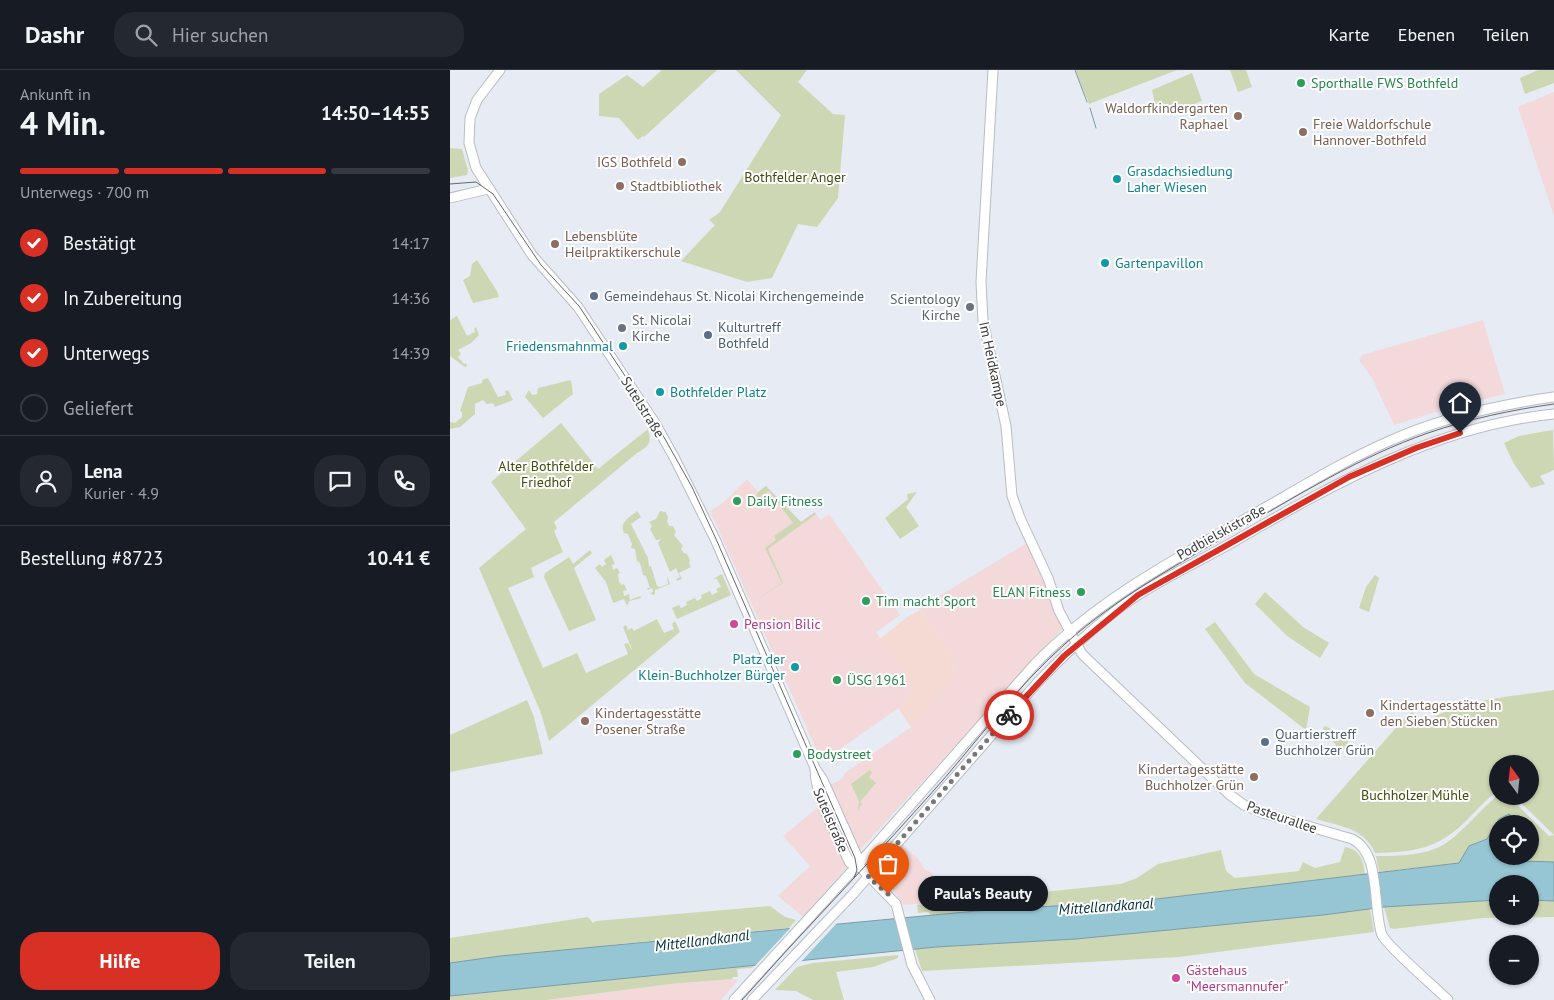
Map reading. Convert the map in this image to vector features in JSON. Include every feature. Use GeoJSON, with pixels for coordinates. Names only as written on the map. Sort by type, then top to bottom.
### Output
{"type":"FeatureCollection","features":[{"type":"Feature","properties":{"kind":"main road","name":"Sutelstraße"},"geometry":{"type":"LineString","coordinates":[[500,70],[478,100],[470,118],[469,148],[476,168],[540,266],[578,307],[672,453],[715,539],[814,768],[815,783],[841,844],[850,863],[858,865],[868,877],[893,898],[899,913],[909,955],[930,1000]]}},
{"type":"Feature","properties":{"kind":"main road","name":"Im Heidkampe"},"geometry":{"type":"LineString","coordinates":[[993,70],[981,282],[983,321],[1006,426],[1013,501],[1046,573],[1059,611],[1076,645]]}},
{"type":"Feature","properties":{"kind":"main road"},"geometry":{"type":"LineString","coordinates":[[450,198],[488,189]]}},
{"type":"Feature","properties":{"kind":"main road","name":"Podbielskistraße"},"geometry":{"type":"LineString","coordinates":[[734,1000],[858,865],[1034,665],[1070,630],[1144,576],[1377,446],[1428,425],[1474,412],[1554,397]]}},
{"type":"Feature","properties":{"kind":"main road","name":"Podbielskistraße"},"geometry":{"type":"LineString","coordinates":[[752,1000],[868,877],[1025,695],[1076,645],[1138,595],[1349,477],[1416,448],[1460,433],[1507,421],[1554,414]]}},
{"type":"Feature","properties":{"kind":"main road","name":"Pasteurallee"},"geometry":{"type":"LineString","coordinates":[[1076,645],[1082,654],[1202,770],[1236,800],[1263,814],[1352,839],[1364,847],[1370,862],[1381,933],[1386,941],[1448,1000]]}},
{"type":"Feature","properties":{"kind":"shaded area"},"geometry":{"type":"Polygon","coordinates":[[[1554,92],[1554,216],[1518,107],[1554,92]]]}},
{"type":"Feature","properties":{"kind":"shaded area"},"geometry":{"type":"Polygon","coordinates":[[[1483,320],[1505,394],[1455,406],[1394,425],[1372,378],[1359,360],[1362,355],[1483,320]]]}},
{"type":"Feature","properties":{"kind":"shaded area"},"geometry":{"type":"Polygon","coordinates":[[[747,479],[758,492],[766,486],[801,522],[815,512],[820,520],[829,514],[900,615],[876,632],[910,681],[911,692],[906,703],[834,753],[828,755],[817,751],[710,511],[723,503],[747,479]]]}},
{"type":"Feature","properties":{"kind":"shaded area"},"geometry":{"type":"Polygon","coordinates":[[[1029,542],[1062,629],[859,851],[830,785],[842,779],[845,773],[911,727],[953,679],[954,660],[919,608],[1029,542]]]}},
{"type":"Feature","properties":{"kind":"shaded area"},"geometry":{"type":"Polygon","coordinates":[[[920,610],[954,660],[953,679],[911,727],[898,708],[906,703],[911,692],[910,681],[880,639],[906,618],[920,610]]]}},
{"type":"Feature","properties":{"kind":"shaded area"},"geometry":{"type":"Polygon","coordinates":[[[819,806],[847,867],[803,917],[778,896],[810,866],[783,836],[819,806]]]}},
{"type":"Feature","properties":{"kind":"shaded area"},"geometry":{"type":"Polygon","coordinates":[[[901,845],[918,858],[924,869],[932,873],[942,902],[902,905],[892,887],[879,875],[901,845]]]}},
{"type":"Feature","properties":{"kind":"shaded area"},"geometry":{"type":"Polygon","coordinates":[[[738,980],[721,1000],[547,1000],[670,984],[738,980]]]}},
{"type":"Feature","properties":{"kind":"green space"},"geometry":{"type":"Polygon","coordinates":[[[662,70],[717,70],[644,137],[638,140],[619,118],[599,116],[599,94],[627,75],[643,87],[662,70]]]}},
{"type":"Feature","properties":{"kind":"green space","name":"Bothfelder Anger"},"geometry":{"type":"Polygon","coordinates":[[[736,70],[807,70],[798,82],[833,114],[845,115],[838,198],[817,227],[798,224],[772,278],[747,282],[681,261],[715,225],[709,220],[720,212],[781,115],[736,70]]]}},
{"type":"Feature","properties":{"kind":"green space"},"geometry":{"type":"Polygon","coordinates":[[[1075,70],[1177,70],[1089,104],[1075,70]]]}},
{"type":"Feature","properties":{"kind":"green space"},"geometry":{"type":"Polygon","coordinates":[[[1230,70],[1246,70],[1252,87],[1238,92],[1230,70]]]}},
{"type":"Feature","properties":{"kind":"green space"},"geometry":{"type":"Polygon","coordinates":[[[1538,70],[1554,70],[1554,83],[1525,94],[1520,78],[1538,70]]]}},
{"type":"Feature","properties":{"kind":"green space"},"geometry":{"type":"Polygon","coordinates":[[[1192,73],[1202,101],[1181,109],[1157,113],[1152,90],[1192,73]]]}},
{"type":"Feature","properties":{"kind":"green space"},"geometry":{"type":"Polygon","coordinates":[[[450,148],[462,149],[468,170],[467,175],[450,178],[450,148]]]}},
{"type":"Feature","properties":{"kind":"green space"},"geometry":{"type":"Polygon","coordinates":[[[477,260],[499,297],[473,303],[463,280],[470,276],[472,264],[477,260]]]}},
{"type":"Feature","properties":{"kind":"green space"},"geometry":{"type":"Polygon","coordinates":[[[457,316],[467,336],[475,332],[474,329],[476,327],[479,335],[471,343],[458,350],[461,354],[458,357],[464,364],[466,363],[467,366],[465,367],[450,356],[450,320],[457,316]]]}},
{"type":"Feature","properties":{"kind":"green space"},"geometry":{"type":"Polygon","coordinates":[[[488,378],[498,397],[506,395],[505,391],[508,390],[513,400],[495,407],[493,403],[487,404],[483,400],[475,404],[475,414],[460,427],[450,429],[450,422],[455,423],[462,417],[462,412],[460,411],[468,387],[482,383],[482,380],[488,378]]]}},
{"type":"Feature","properties":{"kind":"green space"},"geometry":{"type":"Polygon","coordinates":[[[571,380],[573,394],[543,418],[525,397],[529,390],[532,395],[537,394],[538,388],[571,380]]]}},
{"type":"Feature","properties":{"kind":"green space","name":"Alter Bothfelder Friedhof"},"geometry":{"type":"Polygon","coordinates":[[[561,423],[598,469],[648,429],[650,438],[644,448],[554,522],[557,528],[554,531],[563,552],[531,568],[534,577],[508,588],[543,668],[577,653],[586,673],[628,654],[624,644],[628,643],[633,652],[623,627],[626,625],[628,630],[632,628],[634,631],[657,619],[664,633],[674,629],[672,624],[675,621],[680,632],[549,741],[541,713],[479,568],[526,529],[491,482],[561,423]]]}},
{"type":"Feature","properties":{"kind":"green space"},"geometry":{"type":"Polygon","coordinates":[[[1553,430],[1554,470],[1540,476],[1545,484],[1531,488],[1514,464],[1504,443],[1519,436],[1553,430]]]}},
{"type":"Feature","properties":{"kind":"green space"},"geometry":{"type":"Polygon","coordinates":[[[766,486],[801,522],[815,512],[816,514],[768,549],[783,583],[752,603],[782,583],[765,548],[776,540],[774,536],[793,523],[769,491],[754,501],[758,492],[766,486]]]}},
{"type":"Feature","properties":{"kind":"green space"},"geometry":{"type":"Polygon","coordinates":[[[917,492],[906,507],[919,526],[900,539],[885,518],[908,499],[907,494],[917,492]]]}},
{"type":"Feature","properties":{"kind":"green space"},"geometry":{"type":"Polygon","coordinates":[[[637,511],[641,517],[631,524],[648,558],[649,567],[651,566],[657,586],[660,587],[668,584],[667,575],[670,584],[655,590],[653,595],[650,593],[653,592],[652,588],[648,590],[647,588],[650,588],[646,576],[643,575],[640,563],[637,561],[635,549],[631,548],[632,544],[628,534],[624,533],[623,529],[624,523],[637,511]]]}},
{"type":"Feature","properties":{"kind":"green space"},"geometry":{"type":"Polygon","coordinates":[[[660,511],[666,512],[669,526],[673,526],[676,532],[674,535],[683,546],[681,549],[690,560],[691,567],[679,573],[682,579],[677,581],[676,579],[680,577],[676,568],[670,572],[658,543],[661,539],[656,540],[650,529],[652,526],[649,522],[656,519],[660,511]]]}},
{"type":"Feature","properties":{"kind":"green space"},"geometry":{"type":"Polygon","coordinates":[[[590,550],[592,553],[574,568],[596,620],[569,631],[544,577],[545,573],[569,557],[573,564],[590,550]]]}},
{"type":"Feature","properties":{"kind":"green space"},"geometry":{"type":"Polygon","coordinates":[[[611,555],[615,564],[612,565],[613,570],[617,568],[620,573],[618,574],[619,582],[622,585],[624,584],[627,590],[623,591],[624,596],[629,594],[630,600],[640,596],[641,598],[629,601],[627,606],[624,599],[613,603],[606,582],[595,568],[600,564],[602,567],[606,564],[604,560],[611,555]]]}},
{"type":"Feature","properties":{"kind":"green space"},"geometry":{"type":"Polygon","coordinates":[[[722,574],[731,595],[677,619],[672,608],[679,605],[681,608],[687,605],[686,602],[695,598],[697,601],[702,598],[701,595],[710,591],[712,595],[718,592],[716,589],[721,587],[717,579],[713,579],[722,574]]]}},
{"type":"Feature","properties":{"kind":"green space"},"geometry":{"type":"Polygon","coordinates":[[[1375,575],[1379,578],[1369,612],[1359,608],[1366,587],[1375,575]]]}},
{"type":"Feature","properties":{"kind":"green space"},"geometry":{"type":"Polygon","coordinates":[[[1265,592],[1303,627],[1329,643],[1320,658],[1287,636],[1255,604],[1265,592]]]}},
{"type":"Feature","properties":{"kind":"green space"},"geometry":{"type":"Polygon","coordinates":[[[1215,622],[1254,674],[1310,707],[1306,730],[1245,683],[1205,629],[1215,622]]]}},
{"type":"Feature","properties":{"kind":"green space","name":"Buchholzer Mühle"},"geometry":{"type":"Polygon","coordinates":[[[1554,690],[1554,835],[1539,820],[1539,815],[1533,815],[1523,805],[1539,805],[1539,755],[1489,755],[1489,799],[1445,838],[1425,847],[1402,852],[1375,853],[1371,845],[1358,833],[1342,826],[1316,819],[1401,722],[1412,712],[1424,723],[1453,709],[1503,697],[1554,690]]]}},
{"type":"Feature","properties":{"kind":"green space"},"geometry":{"type":"Polygon","coordinates":[[[527,700],[534,717],[543,754],[450,772],[450,735],[527,700]]]}},
{"type":"Feature","properties":{"kind":"green space"},"geometry":{"type":"Polygon","coordinates":[[[1325,726],[1350,738],[1344,750],[1338,748],[1323,729],[1325,726]]]}},
{"type":"Feature","properties":{"kind":"green space"},"geometry":{"type":"Polygon","coordinates":[[[870,770],[872,773],[869,777],[876,783],[860,802],[862,804],[859,808],[861,812],[858,809],[859,801],[851,784],[870,770]]]}},
{"type":"Feature","properties":{"kind":"green space"},"geometry":{"type":"Polygon","coordinates":[[[1489,803],[1489,805],[1517,805],[1527,815],[1489,815],[1489,836],[1487,839],[1477,842],[1470,847],[1460,863],[1379,872],[1376,856],[1414,854],[1432,850],[1449,841],[1489,803]]]}},
{"type":"Feature","properties":{"kind":"green space"},"geometry":{"type":"Polygon","coordinates":[[[1539,826],[1549,836],[1554,835],[1554,862],[1539,862],[1539,826]]]}},
{"type":"Feature","properties":{"kind":"green space"},"geometry":{"type":"Polygon","coordinates":[[[1345,847],[1358,853],[1365,874],[1148,900],[930,916],[929,912],[918,913],[917,905],[1121,884],[1137,878],[1158,864],[1221,850],[1226,871],[1235,878],[1299,871],[1303,862],[1315,868],[1340,862],[1345,847]]]}},
{"type":"Feature","properties":{"kind":"green space"},"geometry":{"type":"Polygon","coordinates":[[[1489,900],[1489,918],[1394,929],[1390,928],[1384,907],[1489,900]]]}},
{"type":"Feature","properties":{"kind":"green space"},"geometry":{"type":"Polygon","coordinates":[[[1539,900],[1554,901],[1554,917],[1539,917],[1539,900]]]}},
{"type":"Feature","properties":{"kind":"green space"},"geometry":{"type":"Polygon","coordinates":[[[770,906],[785,917],[796,920],[789,928],[450,963],[450,938],[588,917],[593,923],[596,921],[770,906]]]}},
{"type":"Feature","properties":{"kind":"green space"},"geometry":{"type":"Polygon","coordinates":[[[1370,909],[1374,932],[1179,957],[922,971],[915,949],[1323,915],[1370,909]]]}},
{"type":"Feature","properties":{"kind":"green space"},"geometry":{"type":"Polygon","coordinates":[[[898,955],[898,958],[873,967],[836,972],[844,1000],[813,1000],[796,991],[775,990],[797,967],[813,963],[898,955]]]}},
{"type":"Feature","properties":{"kind":"green space"},"geometry":{"type":"Polygon","coordinates":[[[755,965],[752,968],[737,969],[738,977],[733,977],[732,979],[670,984],[547,1000],[450,1000],[450,996],[755,965]]]}},
{"type":"Feature","properties":{"kind":"water","name":"Mittellandkanal"},"geometry":{"type":"Polygon","coordinates":[[[1489,836],[1489,865],[1539,865],[1539,862],[1554,862],[1554,901],[1539,900],[1539,875],[1489,875],[1489,900],[1384,907],[1323,915],[1076,939],[936,947],[450,996],[450,963],[500,956],[976,911],[1148,900],[1459,863],[1469,846],[1487,839],[1489,836]]]}},
{"type":"Feature","properties":{"kind":"pier"},"geometry":{"type":"Polygon","coordinates":[[[838,922],[800,963],[754,967],[793,925],[838,922]]]}},
{"type":"Feature","properties":{"kind":"waterway"},"geometry":{"type":"LineString","coordinates":[[1075,70],[1087,102]]}},
{"type":"Feature","properties":{"kind":"waterway"},"geometry":{"type":"LineString","coordinates":[[1090,108],[1096,128]]}},
{"type":"Feature","properties":{"kind":"tram line"},"geometry":{"type":"LineString","coordinates":[[450,184],[476,182],[493,194],[541,265],[579,306],[656,423],[692,487],[716,539],[855,858],[857,870],[854,878]]}},
{"type":"Feature","properties":{"kind":"tram line"},"geometry":{"type":"LineString","coordinates":[[742,1000],[945,778],[1029,679],[1066,643],[1106,611],[1190,557],[1353,465],[1402,443],[1459,423],[1506,412],[1554,404]]}},
{"type":"Feature","properties":{"kind":"way so far"},"geometry":{"type":"LineString","coordinates":[[888,894],[868,877],[1009,715]]}},
{"type":"Feature","properties":{"kind":"place","name":"Sporthalle FWS Bothfeld"},"geometry":{"type":"Point","coordinates":[1301,83]}},
{"type":"Feature","properties":{"kind":"place","name":"Waldorfkindergarten Raphael"},"geometry":{"type":"Point","coordinates":[1238,116]}},
{"type":"Feature","properties":{"kind":"place","name":"Freie Waldorfschule Hannover-Bothfeld"},"geometry":{"type":"Point","coordinates":[1303,132]}},
{"type":"Feature","properties":{"kind":"place","name":"IGS Bothfeld"},"geometry":{"type":"Point","coordinates":[682,162]}},
{"type":"Feature","properties":{"kind":"place","name":"Grasdachsiedlung Laher Wiesen"},"geometry":{"type":"Point","coordinates":[1117,179]}},
{"type":"Feature","properties":{"kind":"place","name":"Stadtbibliothek"},"geometry":{"type":"Point","coordinates":[620,186]}},
{"type":"Feature","properties":{"kind":"place","name":"Lebensblüte Heilpraktikerschule"},"geometry":{"type":"Point","coordinates":[555,244]}},
{"type":"Feature","properties":{"kind":"place","name":"Gartenpavillon"},"geometry":{"type":"Point","coordinates":[1105,263]}},
{"type":"Feature","properties":{"kind":"place","name":"Gemeindehaus St. Nicolai Kirchengemeinde"},"geometry":{"type":"Point","coordinates":[594,296]}},
{"type":"Feature","properties":{"kind":"place","name":"Scientology Kirche"},"geometry":{"type":"Point","coordinates":[970,307]}},
{"type":"Feature","properties":{"kind":"place","name":"St. Nicolai Kirche"},"geometry":{"type":"Point","coordinates":[622,328]}},
{"type":"Feature","properties":{"kind":"place","name":"Kulturtreff Bothfeld"},"geometry":{"type":"Point","coordinates":[708,335]}},
{"type":"Feature","properties":{"kind":"place","name":"Friedensmahnmal"},"geometry":{"type":"Point","coordinates":[623,346]}},
{"type":"Feature","properties":{"kind":"place","name":"Bothfelder Platz"},"geometry":{"type":"Point","coordinates":[660,392]}},
{"type":"Feature","properties":{"kind":"place","name":"Daily Fitness"},"geometry":{"type":"Point","coordinates":[737,501]}},
{"type":"Feature","properties":{"kind":"place","name":"ELAN Fitness"},"geometry":{"type":"Point","coordinates":[1081,592]}},
{"type":"Feature","properties":{"kind":"place","name":"Tim macht Sport"},"geometry":{"type":"Point","coordinates":[866,601]}},
{"type":"Feature","properties":{"kind":"place","name":"Pension Bilic"},"geometry":{"type":"Point","coordinates":[734,624]}},
{"type":"Feature","properties":{"kind":"place","name":"Platz der Klein-Buchholzer Bürger"},"geometry":{"type":"Point","coordinates":[795,667]}},
{"type":"Feature","properties":{"kind":"place","name":"ÜSG 1961"},"geometry":{"type":"Point","coordinates":[837,680]}},
{"type":"Feature","properties":{"kind":"place","name":"Kindertagesstätte In den Sieben Stücken"},"geometry":{"type":"Point","coordinates":[1370,713]}},
{"type":"Feature","properties":{"kind":"place","name":"Kindertagesstätte Posener Straße"},"geometry":{"type":"Point","coordinates":[585,721]}},
{"type":"Feature","properties":{"kind":"place","name":"Quartierstreff Buchholzer Grün"},"geometry":{"type":"Point","coordinates":[1265,742]}},
{"type":"Feature","properties":{"kind":"place","name":"Bodystreet"},"geometry":{"type":"Point","coordinates":[797,754]}},
{"type":"Feature","properties":{"kind":"place","name":"Kindertagesstätte Buchholzer Grün"},"geometry":{"type":"Point","coordinates":[1254,777]}},
{"type":"Feature","properties":{"kind":"place","name":"Paula's Beauty"},"geometry":{"type":"Point","coordinates":[888,894]}},
{"type":"Feature","properties":{"kind":"place","name":"Gästehaus \"Meersmannufer\""},"geometry":{"type":"Point","coordinates":[1176,978]}},
{"type":"Feature","properties":{"kind":"route"},"geometry":{"type":"LineString","coordinates":[[1009,715],[1025,695],[1064,656],[1138,595],[1349,477],[1394,456],[1460,433]]}}]}
